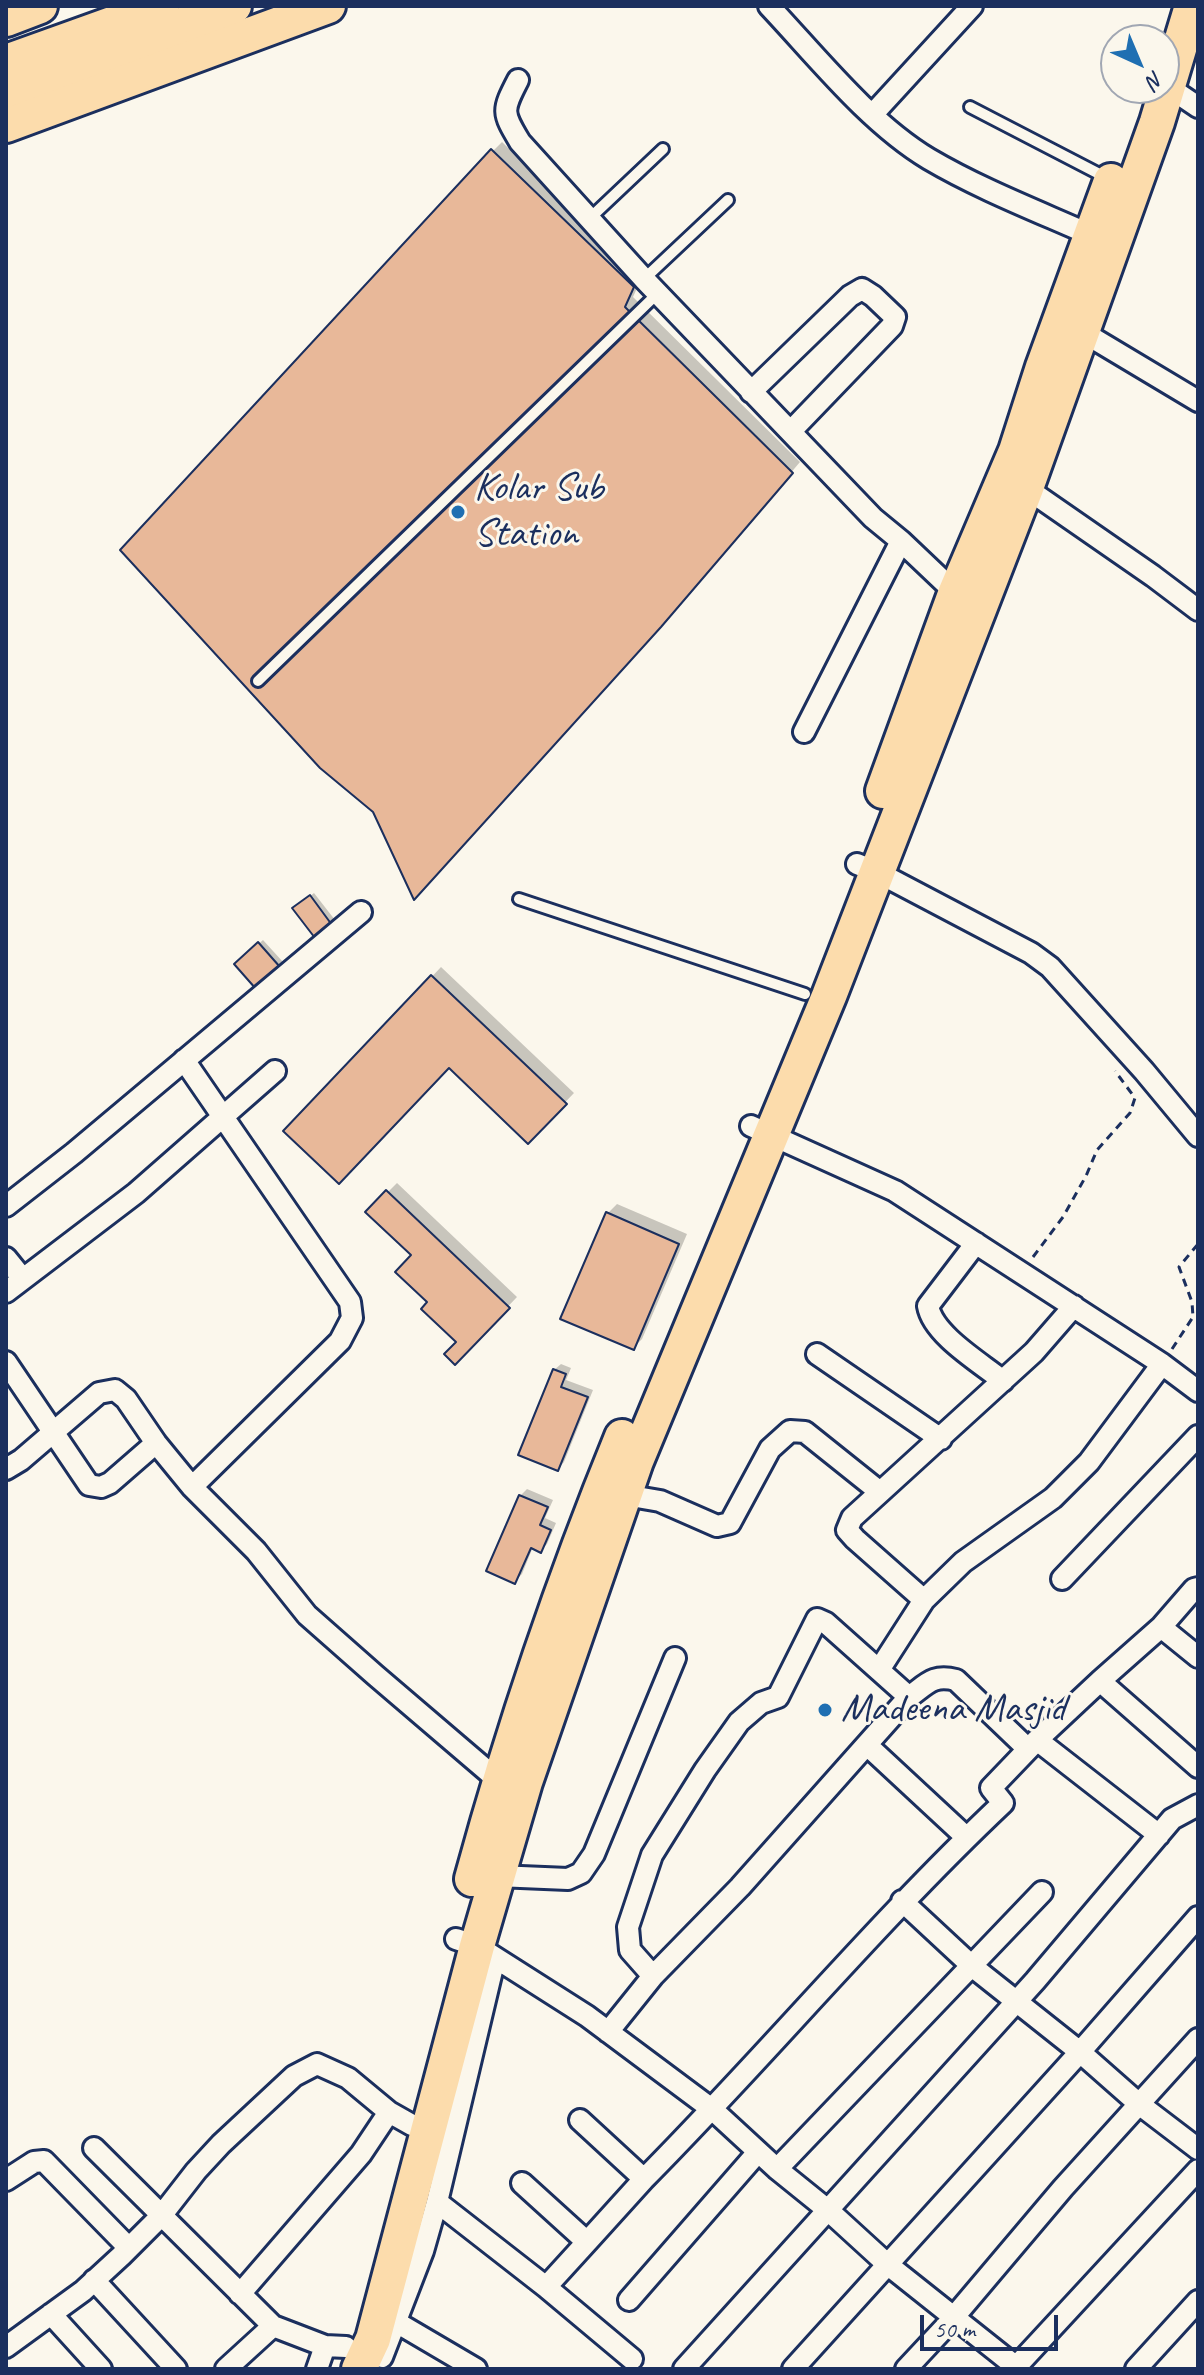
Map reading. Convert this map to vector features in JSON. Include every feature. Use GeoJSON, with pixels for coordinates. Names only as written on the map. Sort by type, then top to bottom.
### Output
{"type":"FeatureCollection","features":[{"type":"Feature","properties":{"kind":"main road"},"geometry":{"type":"LineString","coordinates":[[6,19],[40,6]]}},
{"type":"Feature","properties":{"kind":"main road"},"geometry":{"type":"LineString","coordinates":[[6,62],[162,6]]}},
{"type":"Feature","properties":{"kind":"main road"},"geometry":{"type":"LineString","coordinates":[[6,90],[234,6]]}},
{"type":"Feature","properties":{"kind":"main road"},"geometry":{"type":"LineString","coordinates":[[6,125],[328,6]]}},
{"type":"Feature","properties":{"kind":"main road"},"geometry":{"type":"LineString","coordinates":[[1180,35],[1192,6]]}},
{"type":"Feature","properties":{"kind":"main road"},"geometry":{"type":"LineString","coordinates":[[342,2358],[373,2339],[476,1948],[525,1782],[636,1461],[867,868],[967,601],[1043,367],[1111,180],[1150,104]]}},
{"type":"Feature","properties":{"kind":"main road"},"geometry":{"type":"LineString","coordinates":[[967,601],[1026,488],[1152,137],[1157,104]]}},
{"type":"Feature","properties":{"kind":"main road"},"geometry":{"type":"LineString","coordinates":[[342,2358],[386,2228],[400,2119],[476,1948],[499,1781],[585,1527],[762,1131],[805,994],[867,868]]}},
{"type":"Feature","properties":{"kind":"street"},"geometry":{"type":"LineString","coordinates":[[769,6],[872,115],[927,158],[1091,235]]}},
{"type":"Feature","properties":{"kind":"street"},"geometry":{"type":"LineString","coordinates":[[872,115],[972,6]]}},
{"type":"Feature","properties":{"kind":"street"},"geometry":{"type":"LineString","coordinates":[[518,80],[506,103],[506,119],[520,142],[651,286],[873,518],[967,601]]}},
{"type":"Feature","properties":{"kind":"street"},"geometry":{"type":"LineString","coordinates":[[1180,97],[1198,107]]}},
{"type":"Feature","properties":{"kind":"street"},"geometry":{"type":"LineString","coordinates":[[751,392],[850,296],[862,289],[895,317],[892,326],[791,431]]}},
{"type":"Feature","properties":{"kind":"street"},"geometry":{"type":"LineString","coordinates":[[1081,331],[1198,401]]}},
{"type":"Feature","properties":{"kind":"street"},"geometry":{"type":"LineString","coordinates":[[1026,488],[1198,610]]}},
{"type":"Feature","properties":{"kind":"street"},"geometry":{"type":"LineString","coordinates":[[804,732],[901,541]]}},
{"type":"Feature","properties":{"kind":"street"},"geometry":{"type":"LineString","coordinates":[[867,868],[1031,953],[1050,967],[1198,1136]]}},
{"type":"Feature","properties":{"kind":"street"},"geometry":{"type":"LineString","coordinates":[[6,1206],[74,1153],[361,912]]}},
{"type":"Feature","properties":{"kind":"street"},"geometry":{"type":"LineString","coordinates":[[184,1060],[350,1302],[352,1318],[340,1341],[192,1487]]}},
{"type":"Feature","properties":{"kind":"street"},"geometry":{"type":"LineString","coordinates":[[6,1292],[136,1193],[275,1071]]}},
{"type":"Feature","properties":{"kind":"street"},"geometry":{"type":"LineString","coordinates":[[762,1131],[895,1191],[1162,1364],[1198,1391]]}},
{"type":"Feature","properties":{"kind":"street"},"geometry":{"type":"LineString","coordinates":[[976,1243],[928,1306],[942,1333],[1003,1381]]}},
{"type":"Feature","properties":{"kind":"street"},"geometry":{"type":"LineString","coordinates":[[6,1258],[23,1279]]}},
{"type":"Feature","properties":{"kind":"street"},"geometry":{"type":"LineString","coordinates":[[924,1600],[847,1530],[852,1518],[1034,1352],[1074,1306]]}},
{"type":"Feature","properties":{"kind":"street"},"geometry":{"type":"LineString","coordinates":[[817,1354],[941,1439]]}},
{"type":"Feature","properties":{"kind":"street"},"geometry":{"type":"LineString","coordinates":[[6,1362],[89,1485],[101,1487],[110,1483],[156,1443]]}},
{"type":"Feature","properties":{"kind":"street"},"geometry":{"type":"LineString","coordinates":[[879,1670],[924,1600],[963,1562],[1053,1498],[1116,1429],[1162,1364]]}},
{"type":"Feature","properties":{"kind":"street"},"geometry":{"type":"LineString","coordinates":[[6,1469],[21,1460],[99,1393],[115,1390],[126,1399],[156,1443],[192,1487],[256,1551],[307,1615],[499,1781]]}},
{"type":"Feature","properties":{"kind":"street"},"geometry":{"type":"LineString","coordinates":[[625,1495],[660,1501],[717,1526],[730,1523],[770,1449],[790,1431],[805,1432],[880,1492]]}},
{"type":"Feature","properties":{"kind":"street"},"geometry":{"type":"LineString","coordinates":[[1062,1579],[1198,1436]]}},
{"type":"Feature","properties":{"kind":"street"},"geometry":{"type":"LineString","coordinates":[[546,2287],[644,2179],[713,2110],[902,1901],[1003,1803],[991,1788],[1032,1745],[1161,1627],[1198,1588]]}},
{"type":"Feature","properties":{"kind":"street"},"geometry":{"type":"LineString","coordinates":[[653,1976],[630,1950],[628,1927],[652,1855],[739,1722],[761,1703],[778,1697],[817,1619],[826,1623],[909,1697]]}},
{"type":"Feature","properties":{"kind":"street"},"geometry":{"type":"LineString","coordinates":[[1161,1627],[1198,1657]]}},
{"type":"Feature","properties":{"kind":"street"},"geometry":{"type":"LineString","coordinates":[[497,1876],[568,1879],[581,1873],[594,1854],[675,1658]]}},
{"type":"Feature","properties":{"kind":"street"},"geometry":{"type":"LineString","coordinates":[[608,2032],[653,1976],[740,1887],[909,1697],[943,1677],[956,1680],[1032,1745],[1159,1835]]}},
{"type":"Feature","properties":{"kind":"street"},"geometry":{"type":"LineString","coordinates":[[1100,1681],[1198,1767]]}},
{"type":"Feature","properties":{"kind":"street"},"geometry":{"type":"LineString","coordinates":[[868,1746],[966,1837]]}},
{"type":"Feature","properties":{"kind":"street"},"geometry":{"type":"LineString","coordinates":[[684,2369],[1017,2002],[1172,1819],[1198,1805]]}},
{"type":"Feature","properties":{"kind":"street"},"geometry":{"type":"LineString","coordinates":[[777,2169],[1042,1892]]}},
{"type":"Feature","properties":{"kind":"street"},"geometry":{"type":"LineString","coordinates":[[902,1901],[973,1967],[1198,2149]]}},
{"type":"Feature","properties":{"kind":"street"},"geometry":{"type":"LineString","coordinates":[[793,2369],[1198,1917]]}},
{"type":"Feature","properties":{"kind":"street"},"geometry":{"type":"LineString","coordinates":[[377,2369],[423,2251],[437,2202],[476,1948],[587,2016],[713,2110],[887,2264],[1016,2368],[1198,2170]]}},
{"type":"Feature","properties":{"kind":"street"},"geometry":{"type":"LineString","coordinates":[[906,2369],[1198,2039]]}},
{"type":"Feature","properties":{"kind":"street"},"geometry":{"type":"LineString","coordinates":[[6,2347],[94,2280],[161,2216],[221,2144],[294,2076],[317,2064],[348,2078],[400,2119],[361,2154],[240,2294]]}},
{"type":"Feature","properties":{"kind":"street"},"geometry":{"type":"LineString","coordinates":[[580,2120],[644,2179]]}},
{"type":"Feature","properties":{"kind":"street"},"geometry":{"type":"LineString","coordinates":[[94,2148],[273,2326],[342,2358]]}},
{"type":"Feature","properties":{"kind":"street"},"geometry":{"type":"LineString","coordinates":[[629,2300],[758,2152]]}},
{"type":"Feature","properties":{"kind":"street"},"geometry":{"type":"LineString","coordinates":[[6,2180],[34,2162],[44,2161],[129,2248]]}},
{"type":"Feature","properties":{"kind":"street"},"geometry":{"type":"LineString","coordinates":[[522,2183],[587,2242]]}},
{"type":"Feature","properties":{"kind":"street"},"geometry":{"type":"LineString","coordinates":[[437,2202],[632,2359]]}},
{"type":"Feature","properties":{"kind":"street"},"geometry":{"type":"LineString","coordinates":[[94,2280],[176,2369]]}},
{"type":"Feature","properties":{"kind":"street"},"geometry":{"type":"LineString","coordinates":[[1136,2369],[1198,2301]]}},
{"type":"Feature","properties":{"kind":"street"},"geometry":{"type":"LineString","coordinates":[[51,2314],[101,2369]]}},
{"type":"Feature","properties":{"kind":"street"},"geometry":{"type":"LineString","coordinates":[[396,2322],[476,2369]]}},
{"type":"Feature","properties":{"kind":"street"},"geometry":{"type":"LineString","coordinates":[[226,2369],[273,2326]]}},
{"type":"Feature","properties":{"kind":"street"},"geometry":{"type":"LineString","coordinates":[[317,2369],[342,2358]]}},
{"type":"Feature","properties":{"kind":"lane"},"geometry":{"type":"LineString","coordinates":[[970,107],[1111,180]]}},
{"type":"Feature","properties":{"kind":"lane"},"geometry":{"type":"LineString","coordinates":[[589,219],[663,149]]}},
{"type":"Feature","properties":{"kind":"lane"},"geometry":{"type":"LineString","coordinates":[[258,681],[651,286],[728,200]]}},
{"type":"Feature","properties":{"kind":"lane"},"geometry":{"type":"LineString","coordinates":[[519,899],[805,994]]}},
{"type":"Feature","properties":{"kind":"path"},"geometry":{"type":"LineString","coordinates":[[1021,1273],[1063,1217],[1097,1150],[1130,1113],[1135,1098],[1112,1063],[1114,1054],[1121,1046]]}},
{"type":"Feature","properties":{"kind":"path"},"geometry":{"type":"LineString","coordinates":[[1162,1364],[1193,1317],[1192,1302],[1179,1267],[1198,1244]]}},
{"type":"Feature","properties":{"kind":"building","name":"Kolar Sub Station"},"geometry":{"type":"Polygon","coordinates":[[[491,149],[634,287],[625,307],[793,473],[661,627],[414,900],[373,812],[320,768],[120,550],[491,149]]]}},
{"type":"Feature","properties":{"kind":"building"},"geometry":{"type":"Polygon","coordinates":[[[310,895],[332,925],[315,938],[292,908],[310,895]]]}},
{"type":"Feature","properties":{"kind":"building"},"geometry":{"type":"Polygon","coordinates":[[[258,942],[280,967],[256,989],[234,964],[258,942]]]}},
{"type":"Feature","properties":{"kind":"building"},"geometry":{"type":"Polygon","coordinates":[[[431,975],[567,1104],[528,1144],[449,1068],[339,1184],[283,1131],[431,975]]]}},
{"type":"Feature","properties":{"kind":"building"},"geometry":{"type":"Polygon","coordinates":[[[386,1190],[510,1308],[455,1365],[444,1354],[456,1342],[421,1309],[427,1302],[395,1272],[411,1255],[365,1212],[386,1190]]]}},
{"type":"Feature","properties":{"kind":"building"},"geometry":{"type":"Polygon","coordinates":[[[606,1212],[679,1244],[634,1350],[560,1319],[606,1212]]]}},
{"type":"Feature","properties":{"kind":"building"},"geometry":{"type":"Polygon","coordinates":[[[553,1369],[566,1374],[561,1387],[588,1397],[558,1471],[518,1455],[553,1369]]]}},
{"type":"Feature","properties":{"kind":"building"},"geometry":{"type":"Polygon","coordinates":[[[519,1495],[548,1507],[540,1525],[551,1530],[541,1553],[531,1548],[515,1584],[486,1571],[519,1495]]]}},
{"type":"Feature","properties":{"kind":"place","name":"Kolar Sub Station"},"geometry":{"type":"Point","coordinates":[458,512]}},
{"type":"Feature","properties":{"kind":"place","name":"Madeena Masjid"},"geometry":{"type":"Point","coordinates":[825,1710]}}]}
